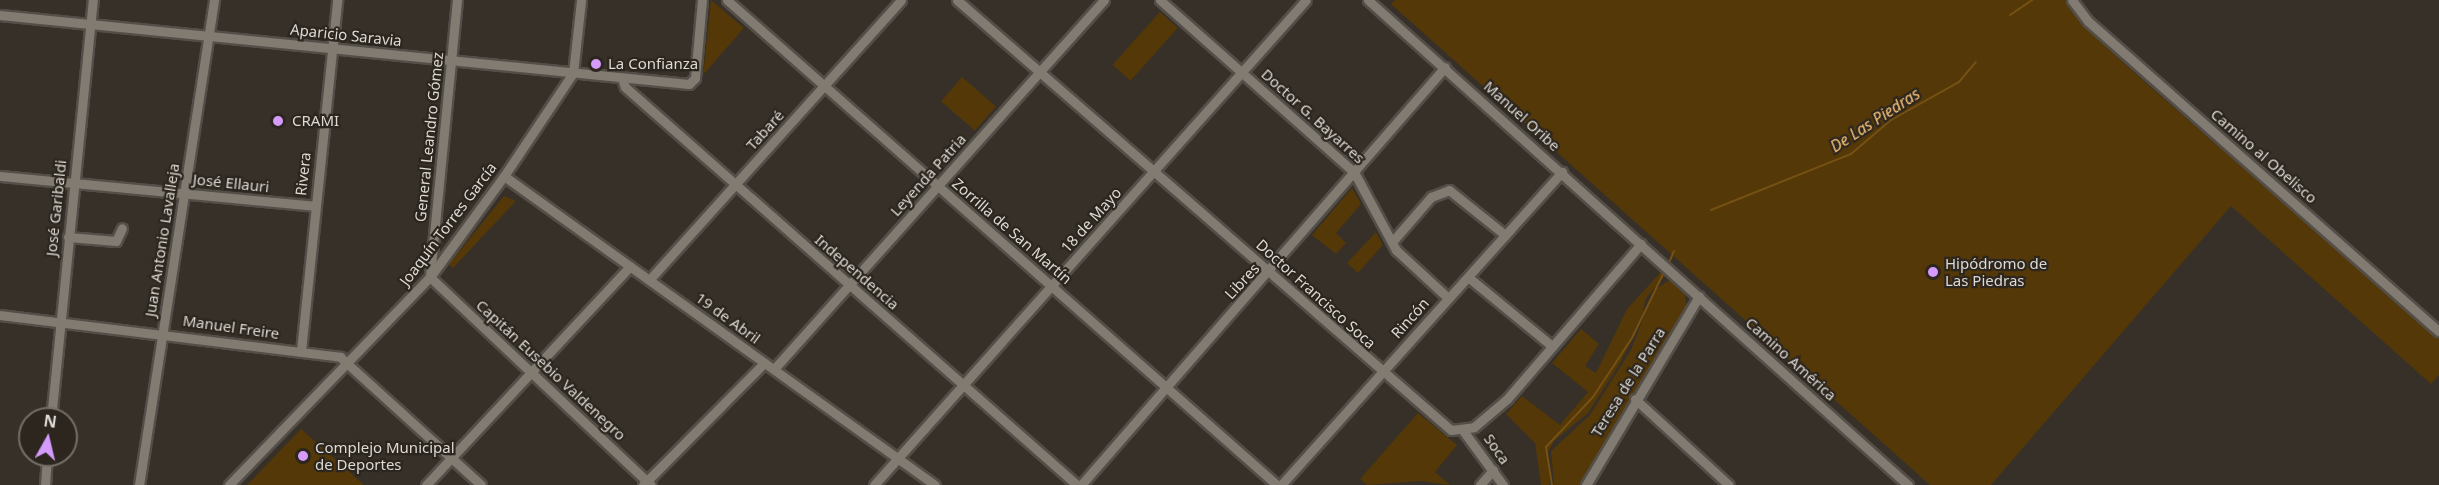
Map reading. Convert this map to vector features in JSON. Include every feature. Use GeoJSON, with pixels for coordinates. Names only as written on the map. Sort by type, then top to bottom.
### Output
{"type":"FeatureCollection","features":[{"type":"Feature","properties":{"kind":"street","name":"José Garibaldi"},"geometry":{"type":"LineString","coordinates":[[52,407],[93,0]]}},
{"type":"Feature","properties":{"kind":"street","name":"Juan Antonio Lavalleja"},"geometry":{"type":"LineString","coordinates":[[139,485],[214,0]]}},
{"type":"Feature","properties":{"kind":"street","name":"Rivera"},"geometry":{"type":"LineString","coordinates":[[301,351],[337,0]]}},
{"type":"Feature","properties":{"kind":"street","name":"General Leandro Gómez"},"geometry":{"type":"LineString","coordinates":[[430,277],[458,0]]}},
{"type":"Feature","properties":{"kind":"street","name":"Joaquín Torres García"},"geometry":{"type":"LineString","coordinates":[[229,485],[430,277],[504,176],[573,73],[581,0]]}},
{"type":"Feature","properties":{"kind":"street","name":"Aparicio Saravia"},"geometry":{"type":"LineString","coordinates":[[0,15],[689,84],[695,78],[702,0]]}},
{"type":"Feature","properties":{"kind":"street","name":"Zorrilla de San Martín"},"geometry":{"type":"LineString","coordinates":[[727,0],[1279,485]]}},
{"type":"Feature","properties":{"kind":"street","name":"Tabaré"},"geometry":{"type":"LineString","coordinates":[[650,279],[902,0]]}},
{"type":"Feature","properties":{"kind":"street","name":"Doctor Francisco Soca"},"geometry":{"type":"LineString","coordinates":[[957,0],[1445,427],[1464,432]]}},
{"type":"Feature","properties":{"kind":"street","name":"Leyenda Patria"},"geometry":{"type":"LineString","coordinates":[[774,369],[1104,0]]}},
{"type":"Feature","properties":{"kind":"street","name":"Doctor G. Bayarres"},"geometry":{"type":"LineString","coordinates":[[1160,0],[1354,172],[1392,242],[1448,298]]}},
{"type":"Feature","properties":{"kind":"street","name":"18 de Mayo"},"geometry":{"type":"LineString","coordinates":[[874,485],[1306,0]]}},
{"type":"Feature","properties":{"kind":"street","name":"Manuel Oribe"},"geometry":{"type":"LineString","coordinates":[[1368,0],[1562,171],[1654,256]]}},
{"type":"Feature","properties":{"kind":"street","name":"Camino al Obelisco"},"geometry":{"type":"LineString","coordinates":[[2072,0],[2088,21],[2439,331]]}},
{"type":"Feature","properties":{"kind":"street","name":"Libres"},"geometry":{"type":"LineString","coordinates":[[1079,485],[1165,386],[1270,272],[1445,67]]}},
{"type":"Feature","properties":{"kind":"street","name":"Independencia"},"geometry":{"type":"LineString","coordinates":[[622,78],[626,87],[849,286],[1079,485]]}},
{"type":"Feature","properties":{"kind":"street","name":"Rincón"},"geometry":{"type":"LineString","coordinates":[[1279,485],[1562,171]]}},
{"type":"Feature","properties":{"kind":"street","name":"José Ellauri"},"geometry":{"type":"LineString","coordinates":[[0,176],[315,206]]}},
{"type":"Feature","properties":{"kind":"street","name":"19 de Abril"},"geometry":{"type":"LineString","coordinates":[[504,176],[935,485]]}},
{"type":"Feature","properties":{"kind":"street"},"geometry":{"type":"LineString","coordinates":[[1392,242],[1431,197],[1449,189],[1505,235]]}},
{"type":"Feature","properties":{"kind":"street"},"geometry":{"type":"LineString","coordinates":[[68,237],[116,241],[122,228]]}},
{"type":"Feature","properties":{"kind":"street"},"geometry":{"type":"LineString","coordinates":[[1464,432],[1507,399],[1641,244]]}},
{"type":"Feature","properties":{"kind":"street","name":"Camino América"},"geometry":{"type":"LineString","coordinates":[[1654,256],[1908,485]]}},
{"type":"Feature","properties":{"kind":"street"},"geometry":{"type":"LineString","coordinates":[[426,485],[630,266]]}},
{"type":"Feature","properties":{"kind":"street","name":"Capitán Eusebio Valdenegro"},"geometry":{"type":"LineString","coordinates":[[430,277],[647,484]]}},
{"type":"Feature","properties":{"kind":"street"},"geometry":{"type":"LineString","coordinates":[[1468,277],[1552,346]]}},
{"type":"Feature","properties":{"kind":"street","name":"Teresa de la Parra"},"geometry":{"type":"LineString","coordinates":[[1586,485],[1635,399],[1699,296]]}},
{"type":"Feature","properties":{"kind":"street","name":"Manuel Freire"},"geometry":{"type":"LineString","coordinates":[[0,315],[301,351],[350,361]]}},
{"type":"Feature","properties":{"kind":"street"},"geometry":{"type":"LineString","coordinates":[[350,361],[481,485]]}},
{"type":"Feature","properties":{"kind":"street"},"geometry":{"type":"LineString","coordinates":[[647,484],[764,363]]}},
{"type":"Feature","properties":{"kind":"street"},"geometry":{"type":"LineString","coordinates":[[1635,399],[1730,485]]}},
{"type":"Feature","properties":{"kind":"street","name":"Soca"},"geometry":{"type":"LineString","coordinates":[[1464,432],[1503,485]]}},
{"type":"Feature","properties":{"kind":"street"},"geometry":{"type":"LineString","coordinates":[[45,485],[46,467]]}},
{"type":"Feature","properties":{"kind":"street"},"geometry":{"type":"LineString","coordinates":[[1480,485],[1493,470]]}},
{"type":"Feature","properties":{"kind":"shaded area"},"geometry":{"type":"Polygon","coordinates":[[[711,0],[744,28],[703,75],[711,0]]]}},
{"type":"Feature","properties":{"kind":"shaded area","name":"Hipódromo de Las Piedras"},"geometry":{"type":"Polygon","coordinates":[[[1395,0],[2065,0],[2083,26],[2439,339],[2439,375],[2431,384],[2231,206],[1991,485],[1930,485],[1391,4],[1395,0]]]}},
{"type":"Feature","properties":{"kind":"shaded area"},"geometry":{"type":"Polygon","coordinates":[[[1160,12],[1178,28],[1130,81],[1112,65],[1160,12]]]}},
{"type":"Feature","properties":{"kind":"shaded area"},"geometry":{"type":"Polygon","coordinates":[[[962,77],[996,107],[975,131],[941,101],[962,77]]]}},
{"type":"Feature","properties":{"kind":"shaded area"},"geometry":{"type":"Polygon","coordinates":[[[1352,188],[1361,204],[1336,233],[1346,243],[1336,254],[1312,235],[1352,188]]]}},
{"type":"Feature","properties":{"kind":"shaded area"},"geometry":{"type":"Polygon","coordinates":[[[504,196],[516,201],[453,268],[449,264],[504,196]]]}},
{"type":"Feature","properties":{"kind":"shaded area"},"geometry":{"type":"Polygon","coordinates":[[[1376,232],[1383,245],[1358,273],[1347,263],[1376,232]]]}},
{"type":"Feature","properties":{"kind":"shaded area"},"geometry":{"type":"Polygon","coordinates":[[[1661,272],[1666,275],[1646,298],[1640,324],[1620,363],[1588,413],[1554,441],[1547,454],[1550,485],[1541,485],[1535,443],[1506,414],[1522,396],[1560,425],[1588,392],[1552,363],[1581,329],[1599,344],[1585,366],[1596,373],[1627,309],[1661,272]]]}},
{"type":"Feature","properties":{"kind":"shaded area"},"geometry":{"type":"Polygon","coordinates":[[[1670,280],[1685,295],[1687,308],[1582,485],[1554,485],[1551,451],[1590,415],[1631,350],[1654,290],[1670,280]]]}},
{"type":"Feature","properties":{"kind":"shaded area"},"geometry":{"type":"Polygon","coordinates":[[[1418,413],[1457,445],[1435,472],[1450,485],[1421,481],[1367,485],[1360,479],[1418,413]]]}},
{"type":"Feature","properties":{"kind":"shaded area","name":"Complejo Municipal de Deportes"},"geometry":{"type":"Polygon","coordinates":[[[301,429],[364,485],[247,485],[301,429]]]}},
{"type":"Feature","properties":{"kind":"waterway","name":"De Las Piedras"},"geometry":{"type":"LineString","coordinates":[[2010,15],[2032,0]]}},
{"type":"Feature","properties":{"kind":"waterway","name":"De Las Piedras"},"geometry":{"type":"LineString","coordinates":[[1711,210],[1851,154],[1891,120],[1959,82],[1976,62]]}},
{"type":"Feature","properties":{"kind":"waterway","name":"De Las Piedras"},"geometry":{"type":"LineString","coordinates":[[1668,265],[1674,251]]}},
{"type":"Feature","properties":{"kind":"waterway","name":"De Las Piedras"},"geometry":{"type":"LineString","coordinates":[[1552,485],[1546,447],[1593,397],[1632,338],[1665,270]]}},
{"type":"Feature","properties":{"kind":"place","name":"La Confianza"},"geometry":{"type":"Point","coordinates":[596,64]}},
{"type":"Feature","properties":{"kind":"place","name":"CRAMI"},"geometry":{"type":"Point","coordinates":[278,121]}},
{"type":"Feature","properties":{"kind":"place","name":"Hipódromo de Las Piedras"},"geometry":{"type":"Point","coordinates":[1933,272]}},
{"type":"Feature","properties":{"kind":"place","name":"Complejo Municipal de Deportes"},"geometry":{"type":"Point","coordinates":[303,456]}}]}
